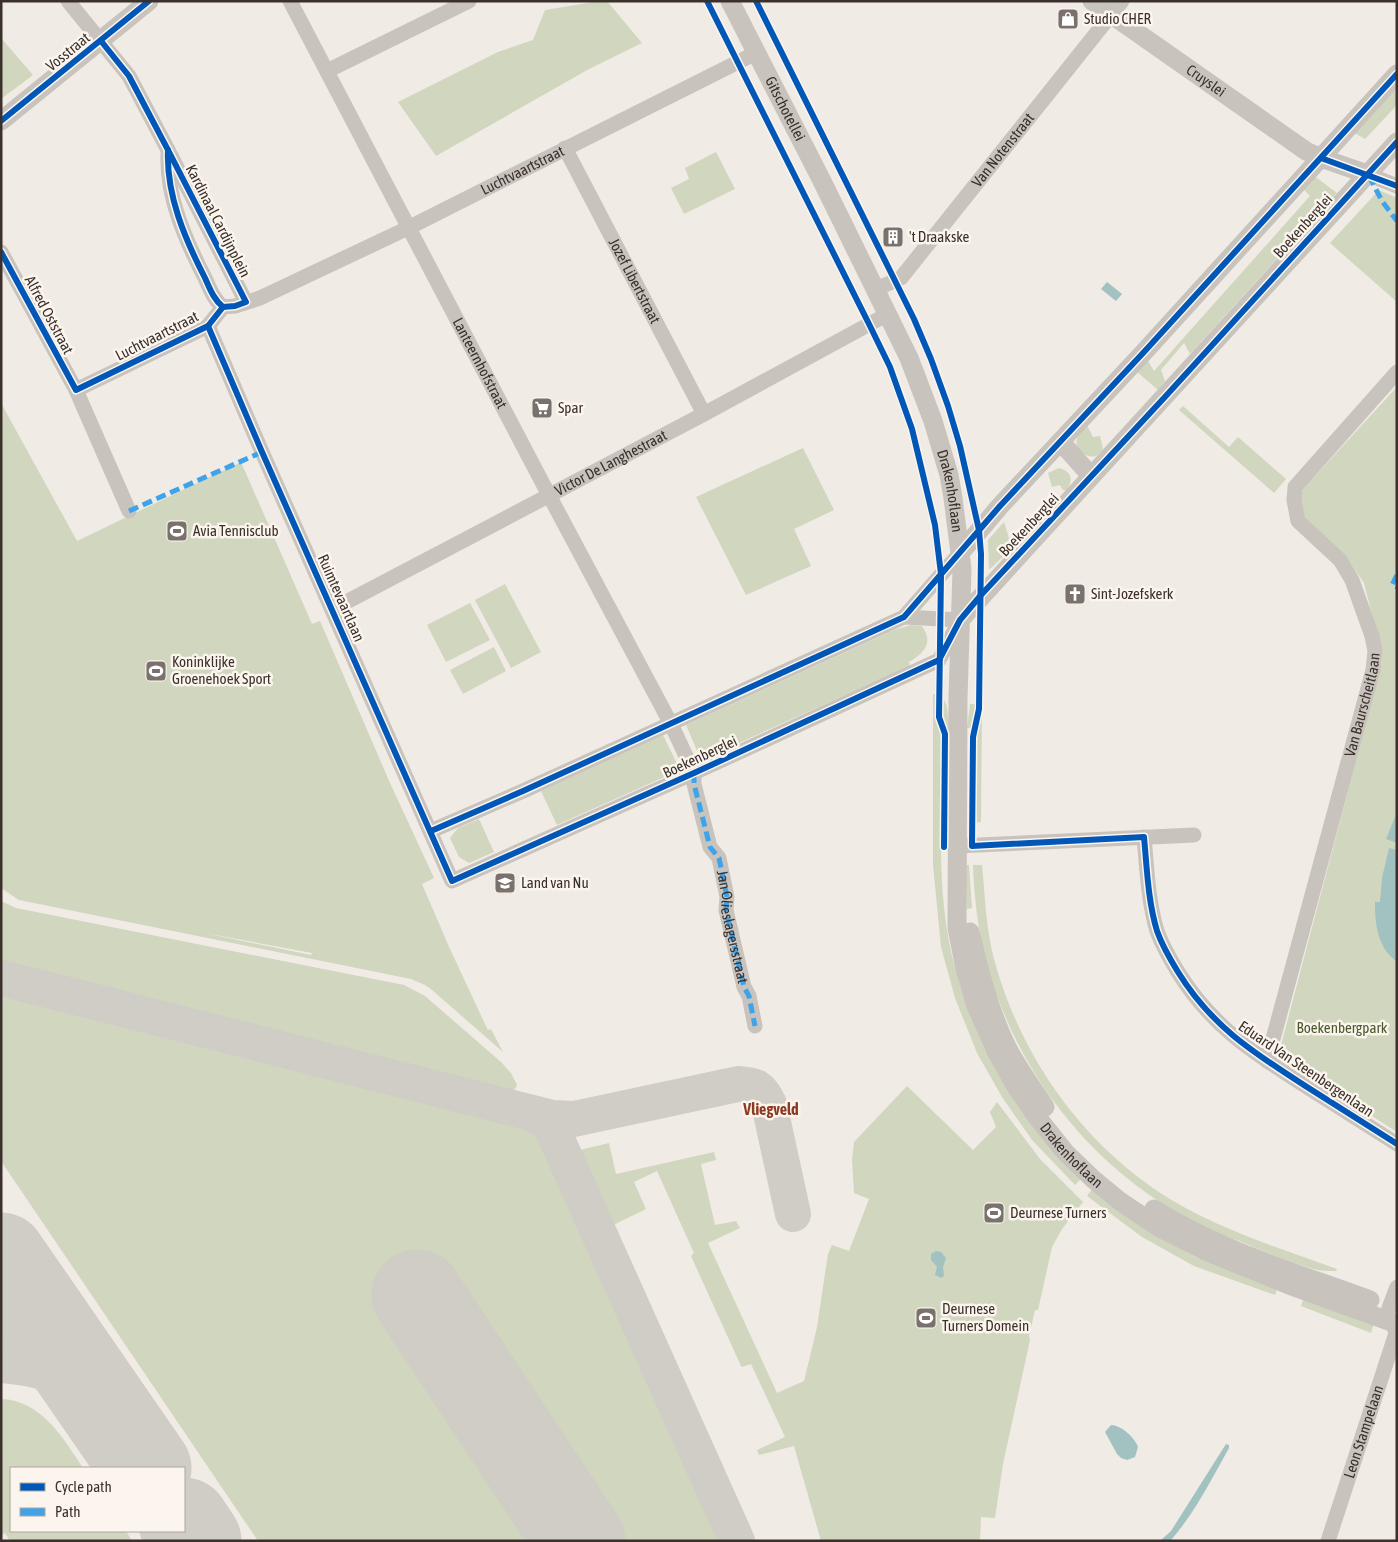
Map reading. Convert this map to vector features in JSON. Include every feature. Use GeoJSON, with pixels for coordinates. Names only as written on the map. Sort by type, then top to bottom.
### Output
{"type":"FeatureCollection","features":[{"type":"Feature","properties":{"kind":"street","name":"Kardinaal Cardijnplein"},"geometry":{"type":"LineString","coordinates":[[68,1],[129,76],[246,302]]}},
{"type":"Feature","properties":{"kind":"street","name":"Vosstraat"},"geometry":{"type":"LineString","coordinates":[[1,121],[101,42],[149,1]]}},
{"type":"Feature","properties":{"kind":"street","name":"Lanteernhofstraat"},"geometry":{"type":"LineString","coordinates":[[290,1],[548,495],[671,724]]}},
{"type":"Feature","properties":{"kind":"street"},"geometry":{"type":"LineString","coordinates":[[326,72],[470,1]]}},
{"type":"Feature","properties":{"kind":"street","name":"Gitschotellei"},"geometry":{"type":"LineString","coordinates":[[730,1],[839,216]]}},
{"type":"Feature","properties":{"kind":"street","name":"Cruyslei"},"geometry":{"type":"LineString","coordinates":[[1092,1],[1117,8],[1306,151],[1321,158]]}},
{"type":"Feature","properties":{"kind":"street","name":"Van Notenstraat"},"geometry":{"type":"LineString","coordinates":[[876,289],[901,278],[1117,8]]}},
{"type":"Feature","properties":{"kind":"street","name":"Luchtvaartstraat"},"geometry":{"type":"LineString","coordinates":[[76,390],[208,326],[224,307],[235,306],[260,298],[408,228],[756,52]]}},
{"type":"Feature","properties":{"kind":"street"},"geometry":{"type":"LineString","coordinates":[[431,831],[904,617],[1000,506],[1061,442],[1397,74]]}},
{"type":"Feature","properties":{"kind":"street","name":"Boekenberglei"},"geometry":{"type":"LineString","coordinates":[[452,880],[694,773],[939,660],[960,620],[1397,142]]}},
{"type":"Feature","properties":{"kind":"street","name":"Jozef Libertstraat"},"geometry":{"type":"LineString","coordinates":[[565,148],[704,414]]}},
{"type":"Feature","properties":{"kind":"street","name":"Kardinaal Cardijnplein"},"geometry":{"type":"LineString","coordinates":[[168,150],[167,170],[180,224],[214,298],[224,307]]}},
{"type":"Feature","properties":{"kind":"street"},"geometry":{"type":"LineString","coordinates":[[1321,158],[1397,186]]}},
{"type":"Feature","properties":{"kind":"street","name":"Drakenhoflaan"},"geometry":{"type":"LineString","coordinates":[[839,216],[910,358],[936,430],[954,498],[961,552],[962,580],[957,846],[969,926],[978,965],[990,1006],[1006,1046],[1046,1110],[1076,1146],[1101,1170],[1155,1210],[1193,1231],[1228,1247],[1394,1316]]}},
{"type":"Feature","properties":{"kind":"street","name":"Alfred Oststraat"},"geometry":{"type":"LineString","coordinates":[[1,252],[76,390],[129,511]]}},
{"type":"Feature","properties":{"kind":"street","name":"Victor De Langhestraat"},"geometry":{"type":"LineString","coordinates":[[333,609],[704,414],[888,314]]}},
{"type":"Feature","properties":{"kind":"street","name":"Ruimtevaartlaan"},"geometry":{"type":"LineString","coordinates":[[208,326],[452,880]]}},
{"type":"Feature","properties":{"kind":"street","name":"Van Baurscheitlaan"},"geometry":{"type":"LineString","coordinates":[[1267,1061],[1373,670],[1375,652],[1372,636],[1355,586],[1347,570],[1340,560],[1298,521],[1294,500],[1295,487],[1397,372]]}},
{"type":"Feature","properties":{"kind":"street"},"geometry":{"type":"LineString","coordinates":[[1061,442],[1091,476]]}},
{"type":"Feature","properties":{"kind":"street"},"geometry":{"type":"LineString","coordinates":[[904,617],[960,620]]}},
{"type":"Feature","properties":{"kind":"street","name":"Jan Olieslagersstraat"},"geometry":{"type":"LineString","coordinates":[[671,724],[694,773],[694,784],[710,847],[719,858],[727,898],[726,910],[744,987],[749,996],[756,1026]]}},
{"type":"Feature","properties":{"kind":"street"},"geometry":{"type":"LineString","coordinates":[[957,846],[1194,835]]}},
{"type":"Feature","properties":{"kind":"street","name":"Eduard Van Steenbergenlaan"},"geometry":{"type":"LineString","coordinates":[[1144,838],[1150,905],[1158,933],[1171,961],[1208,1014],[1232,1036],[1267,1061],[1397,1144]]}},
{"type":"Feature","properties":{"kind":"street"},"geometry":{"type":"LineString","coordinates":[[1394,1316],[1397,1287]]}},
{"type":"Feature","properties":{"kind":"street","name":"Leon Stampelaan"},"geometry":{"type":"LineString","coordinates":[[1328,1541],[1396,1334],[1394,1316]]}},
{"type":"Feature","properties":{"kind":"green space"},"geometry":{"type":"Polygon","coordinates":[[[607,1],[642,43],[589,69],[436,156],[398,102],[498,52],[533,40],[545,10],[607,1]]]}},
{"type":"Feature","properties":{"kind":"green space"},"geometry":{"type":"Polygon","coordinates":[[[1,38],[33,75],[1,99],[1,38]]]}},
{"type":"Feature","properties":{"kind":"green space"},"geometry":{"type":"Polygon","coordinates":[[[1397,79],[1397,105],[1365,139],[1351,131],[1397,79]]]}},
{"type":"Feature","properties":{"kind":"green space"},"geometry":{"type":"Polygon","coordinates":[[[716,152],[735,189],[684,214],[671,188],[689,179],[685,168],[716,152]]]}},
{"type":"Feature","properties":{"kind":"green space"},"geometry":{"type":"Polygon","coordinates":[[[1313,175],[1337,193],[1190,354],[1184,343],[1161,370],[1165,381],[1158,390],[1136,371],[1147,359],[1154,371],[1310,196],[1302,188],[1313,175]]]}},
{"type":"Feature","properties":{"kind":"green space"},"geometry":{"type":"Polygon","coordinates":[[[1379,190],[1397,198],[1397,302],[1330,243],[1379,190]]]}},
{"type":"Feature","properties":{"kind":"green space","name":"Boekenbergpark"},"geometry":{"type":"Polygon","coordinates":[[[1397,387],[1397,1132],[1284,1060],[1280,1049],[1382,662],[1364,583],[1344,554],[1303,518],[1299,499],[1303,489],[1397,387]]]}},
{"type":"Feature","properties":{"kind":"green space","name":"Koninklijke Groenehoek Sport"},"geometry":{"type":"Polygon","coordinates":[[[1,403],[77,541],[241,462],[312,624],[320,621],[390,783],[434,878],[422,884],[485,1024],[488,1030],[491,1029],[503,1052],[432,990],[411,979],[19,900],[1,888],[1,403]],[[199,932],[311,955],[312,953],[199,932]]]}},
{"type":"Feature","properties":{"kind":"green space"},"geometry":{"type":"Polygon","coordinates":[[[1183,406],[1229,447],[1238,437],[1286,479],[1274,493],[1179,410],[1183,406]]]}},
{"type":"Feature","properties":{"kind":"green space"},"geometry":{"type":"Polygon","coordinates":[[[1087,425],[1093,437],[1100,436],[1103,449],[1098,455],[1086,455],[1077,446],[1078,436],[1087,425]]]}},
{"type":"Feature","properties":{"kind":"green space"},"geometry":{"type":"Polygon","coordinates":[[[803,448],[834,510],[794,529],[811,566],[746,595],[696,497],[803,448]]]}},
{"type":"Feature","properties":{"kind":"green space"},"geometry":{"type":"Polygon","coordinates":[[[1059,468],[1067,471],[1071,480],[1066,491],[1060,485],[1052,487],[1048,473],[1059,468]]]}},
{"type":"Feature","properties":{"kind":"green space"},"geometry":{"type":"Polygon","coordinates":[[[1004,522],[1012,548],[989,569],[988,540],[1004,522]]]}},
{"type":"Feature","properties":{"kind":"green space"},"geometry":{"type":"Polygon","coordinates":[[[505,584],[541,652],[511,668],[475,600],[505,584]]]}},
{"type":"Feature","properties":{"kind":"green space"},"geometry":{"type":"Polygon","coordinates":[[[470,603],[490,640],[446,662],[427,625],[470,603]]]}},
{"type":"Feature","properties":{"kind":"green space"},"geometry":{"type":"Polygon","coordinates":[[[911,625],[922,626],[926,632],[927,642],[923,651],[909,662],[910,666],[701,760],[686,725],[894,630],[911,625]]]}},
{"type":"Feature","properties":{"kind":"green space"},"geometry":{"type":"Polygon","coordinates":[[[494,647],[506,671],[463,694],[450,670],[494,647]]]}},
{"type":"Feature","properties":{"kind":"green space"},"geometry":{"type":"Polygon","coordinates":[[[933,694],[936,694],[937,715],[942,734],[941,857],[944,906],[951,952],[963,996],[980,1039],[1001,1079],[1028,1120],[1081,1179],[1075,1185],[1032,1140],[1002,1097],[977,1053],[955,998],[941,947],[933,865],[933,694]]]}},
{"type":"Feature","properties":{"kind":"green space"},"geometry":{"type":"Polygon","coordinates":[[[942,694],[947,707],[951,737],[947,737],[941,719],[940,695],[942,694]]]}},
{"type":"Feature","properties":{"kind":"green space"},"geometry":{"type":"Polygon","coordinates":[[[982,703],[981,822],[973,823],[970,734],[972,728],[967,728],[970,704],[982,703]]]}},
{"type":"Feature","properties":{"kind":"green space"},"geometry":{"type":"Polygon","coordinates":[[[663,735],[680,770],[557,825],[541,791],[663,735]]]}},
{"type":"Feature","properties":{"kind":"green space"},"geometry":{"type":"Polygon","coordinates":[[[479,819],[494,852],[469,863],[459,857],[450,838],[458,828],[479,819]]]}},
{"type":"Feature","properties":{"kind":"green space"},"geometry":{"type":"Polygon","coordinates":[[[965,865],[969,865],[972,908],[967,909],[965,865]]]}},
{"type":"Feature","properties":{"kind":"green space"},"geometry":{"type":"Polygon","coordinates":[[[973,865],[982,865],[991,948],[1007,999],[1024,1038],[1045,1074],[1069,1109],[1097,1141],[1128,1169],[1162,1194],[1199,1215],[1250,1237],[1337,1269],[1336,1271],[1316,1270],[1286,1260],[1216,1232],[1173,1210],[1140,1189],[1110,1164],[1083,1136],[1058,1107],[1036,1075],[1017,1041],[1001,1006],[988,971],[978,924],[973,865]]]}},
{"type":"Feature","properties":{"kind":"green space"},"geometry":{"type":"Polygon","coordinates":[[[1,901],[16,908],[404,985],[425,996],[501,1062],[511,1073],[517,1085],[512,1092],[503,1093],[1,965],[1,901]]]}},
{"type":"Feature","properties":{"kind":"green space"},"geometry":{"type":"Polygon","coordinates":[[[1,992],[518,1124],[528,1130],[536,1137],[548,1156],[721,1530],[720,1541],[258,1541],[1,1161],[1,992]]]}},
{"type":"Feature","properties":{"kind":"green space","name":"Deurnese Turners Domein"},"geometry":{"type":"Polygon","coordinates":[[[907,1086],[973,1150],[996,1127],[990,1112],[997,1102],[1040,1159],[1083,1202],[1062,1229],[1052,1247],[1038,1310],[1035,1310],[1029,1336],[1030,1340],[1003,1464],[995,1518],[981,1517],[980,1541],[821,1541],[794,1446],[759,1455],[757,1450],[785,1437],[751,1364],[741,1366],[691,1256],[694,1253],[657,1171],[634,1182],[646,1209],[611,1226],[576,1151],[609,1143],[616,1174],[714,1152],[716,1160],[701,1164],[715,1225],[736,1221],[740,1228],[708,1243],[777,1393],[804,1381],[817,1327],[828,1254],[832,1245],[849,1251],[869,1199],[854,1193],[852,1160],[854,1142],[907,1086]]]}},
{"type":"Feature","properties":{"kind":"green space"},"geometry":{"type":"Polygon","coordinates":[[[1092,1189],[1171,1244],[1195,1257],[1278,1286],[1275,1295],[1194,1266],[1142,1237],[1087,1196],[1092,1189]]]}},
{"type":"Feature","properties":{"kind":"green space"},"geometry":{"type":"Polygon","coordinates":[[[1304,1297],[1374,1323],[1371,1333],[1301,1306],[1304,1297]]]}},
{"type":"Feature","properties":{"kind":"green space"},"geometry":{"type":"Polygon","coordinates":[[[1,1399],[15,1401],[28,1406],[40,1414],[68,1445],[82,1467],[10,1467],[10,1532],[127,1532],[132,1541],[10,1541],[5,1533],[1,1536],[1,1399]]]}},
{"type":"Feature","properties":{"kind":"water"},"geometry":{"type":"Polygon","coordinates":[[[1107,282],[1122,294],[1116,301],[1101,289],[1107,282]]]}},
{"type":"Feature","properties":{"kind":"water"},"geometry":{"type":"Polygon","coordinates":[[[1397,812],[1397,843],[1386,839],[1397,812]]]}},
{"type":"Feature","properties":{"kind":"water"},"geometry":{"type":"Polygon","coordinates":[[[1389,848],[1397,850],[1397,962],[1390,956],[1381,942],[1376,919],[1375,902],[1380,902],[1382,878],[1389,848]]]}},
{"type":"Feature","properties":{"kind":"water"},"geometry":{"type":"Polygon","coordinates":[[[936,1251],[941,1252],[946,1258],[943,1267],[944,1276],[941,1278],[935,1275],[937,1267],[931,1260],[931,1254],[936,1251]]]}},
{"type":"Feature","properties":{"kind":"water"},"geometry":{"type":"Polygon","coordinates":[[[1111,1425],[1123,1430],[1134,1440],[1138,1447],[1135,1457],[1127,1460],[1117,1454],[1105,1432],[1111,1425]]]}},
{"type":"Feature","properties":{"kind":"water"},"geometry":{"type":"Polygon","coordinates":[[[1226,1444],[1229,1445],[1229,1448],[1187,1519],[1170,1541],[1160,1541],[1171,1531],[1226,1444]]]}},
{"type":"Feature","properties":{"kind":"taxiway"},"geometry":{"type":"LineString","coordinates":[[1,978],[552,1118],[574,1119],[738,1084],[754,1086],[760,1090],[769,1104],[793,1214]]}},
{"type":"Feature","properties":{"kind":"taxiway"},"geometry":{"type":"LineString","coordinates":[[533,1114],[546,1122],[555,1135],[737,1541]]}},
{"type":"Feature","properties":{"kind":"taxiway"},"geometry":{"type":"LineString","coordinates":[[1,1353],[11,1345],[22,1330],[24,1312],[18,1282]]}},
{"type":"Feature","properties":{"kind":"taxiway"},"geometry":{"type":"LineString","coordinates":[[1,1365],[33,1369],[50,1375],[75,1390],[113,1420]]}},
{"type":"Feature","properties":{"kind":"runway"},"geometry":{"type":"LineString","coordinates":[[1,1258],[145,1467]]}},
{"type":"Feature","properties":{"kind":"runway"},"geometry":{"type":"LineString","coordinates":[[417,1295],[580,1541]]}},
{"type":"Feature","properties":{"kind":"runway"},"geometry":{"type":"LineString","coordinates":[[185,1524],[196,1541]]}},
{"type":"Feature","properties":{"kind":"marked path"},"geometry":{"type":"LineString","coordinates":[[1369,176],[1382,201],[1397,221]]}},
{"type":"Feature","properties":{"kind":"marked path"},"geometry":{"type":"LineString","coordinates":[[129,511],[262,452]]}},
{"type":"Feature","properties":{"kind":"marked path"},"geometry":{"type":"LineString","coordinates":[[1397,575],[1392,585],[1397,587]]}},
{"type":"Feature","properties":{"kind":"marked path"},"geometry":{"type":"LineString","coordinates":[[694,773],[694,784],[710,847],[719,858],[727,897],[726,910],[755,1026]]}},
{"type":"Feature","properties":{"kind":"cycle path"},"geometry":{"type":"LineString","coordinates":[[1,121],[149,1]]}},
{"type":"Feature","properties":{"kind":"cycle path"},"geometry":{"type":"LineString","coordinates":[[707,1],[890,367],[912,429],[935,525],[941,574],[939,717],[945,734],[944,847]]}},
{"type":"Feature","properties":{"kind":"cycle path"},"geometry":{"type":"LineString","coordinates":[[756,1],[914,319],[931,359],[960,446],[979,530],[981,554],[979,709],[973,737],[972,846],[1144,837],[1150,897],[1157,931],[1166,952],[1178,972],[1205,1008],[1220,1024],[1252,1050],[1397,1144]]}},
{"type":"Feature","properties":{"kind":"cycle path"},"geometry":{"type":"LineString","coordinates":[[1,252],[76,390],[208,326],[223,307],[235,306],[246,302],[129,76],[101,41]]}},
{"type":"Feature","properties":{"kind":"cycle path"},"geometry":{"type":"LineString","coordinates":[[431,831],[904,617],[1000,506],[1144,352],[1397,74]]}},
{"type":"Feature","properties":{"kind":"cycle path"},"geometry":{"type":"LineString","coordinates":[[208,326],[452,881],[694,773],[939,660],[960,620],[981,595],[1164,398],[1397,142]]}},
{"type":"Feature","properties":{"kind":"cycle path"},"geometry":{"type":"LineString","coordinates":[[168,150],[170,183],[178,216],[190,248],[217,301],[223,307]]}},
{"type":"Feature","properties":{"kind":"cycle path"},"geometry":{"type":"LineString","coordinates":[[1321,158],[1397,186]]}},
{"type":"Feature","properties":{"kind":"place","name":"Studio CHER"},"geometry":{"type":"Point","coordinates":[1068,19]}},
{"type":"Feature","properties":{"kind":"place","name":"'t Draakske"},"geometry":{"type":"Point","coordinates":[893,237]}},
{"type":"Feature","properties":{"kind":"place","name":"Spar"},"geometry":{"type":"Point","coordinates":[542,408]}},
{"type":"Feature","properties":{"kind":"place","name":"Avia Tennisclub"},"geometry":{"type":"Point","coordinates":[177,531]}},
{"type":"Feature","properties":{"kind":"place","name":"Sint-Jozefskerk"},"geometry":{"type":"Point","coordinates":[1075,594]}},
{"type":"Feature","properties":{"kind":"place","name":"Koninklijke Groenehoek Sport"},"geometry":{"type":"Point","coordinates":[156,671]}},
{"type":"Feature","properties":{"kind":"place","name":"Land van Nu"},"geometry":{"type":"Point","coordinates":[505,883]}},
{"type":"Feature","properties":{"kind":"place","name":"Deurnese Turners"},"geometry":{"type":"Point","coordinates":[994,1213]}},
{"type":"Feature","properties":{"kind":"place","name":"Deurnese Turners Domein"},"geometry":{"type":"Point","coordinates":[926,1318]}},
{"type":"Feature","properties":{"kind":"district","name":"Vliegveld"},"geometry":{"type":"Point","coordinates":[771,1109]}}]}
